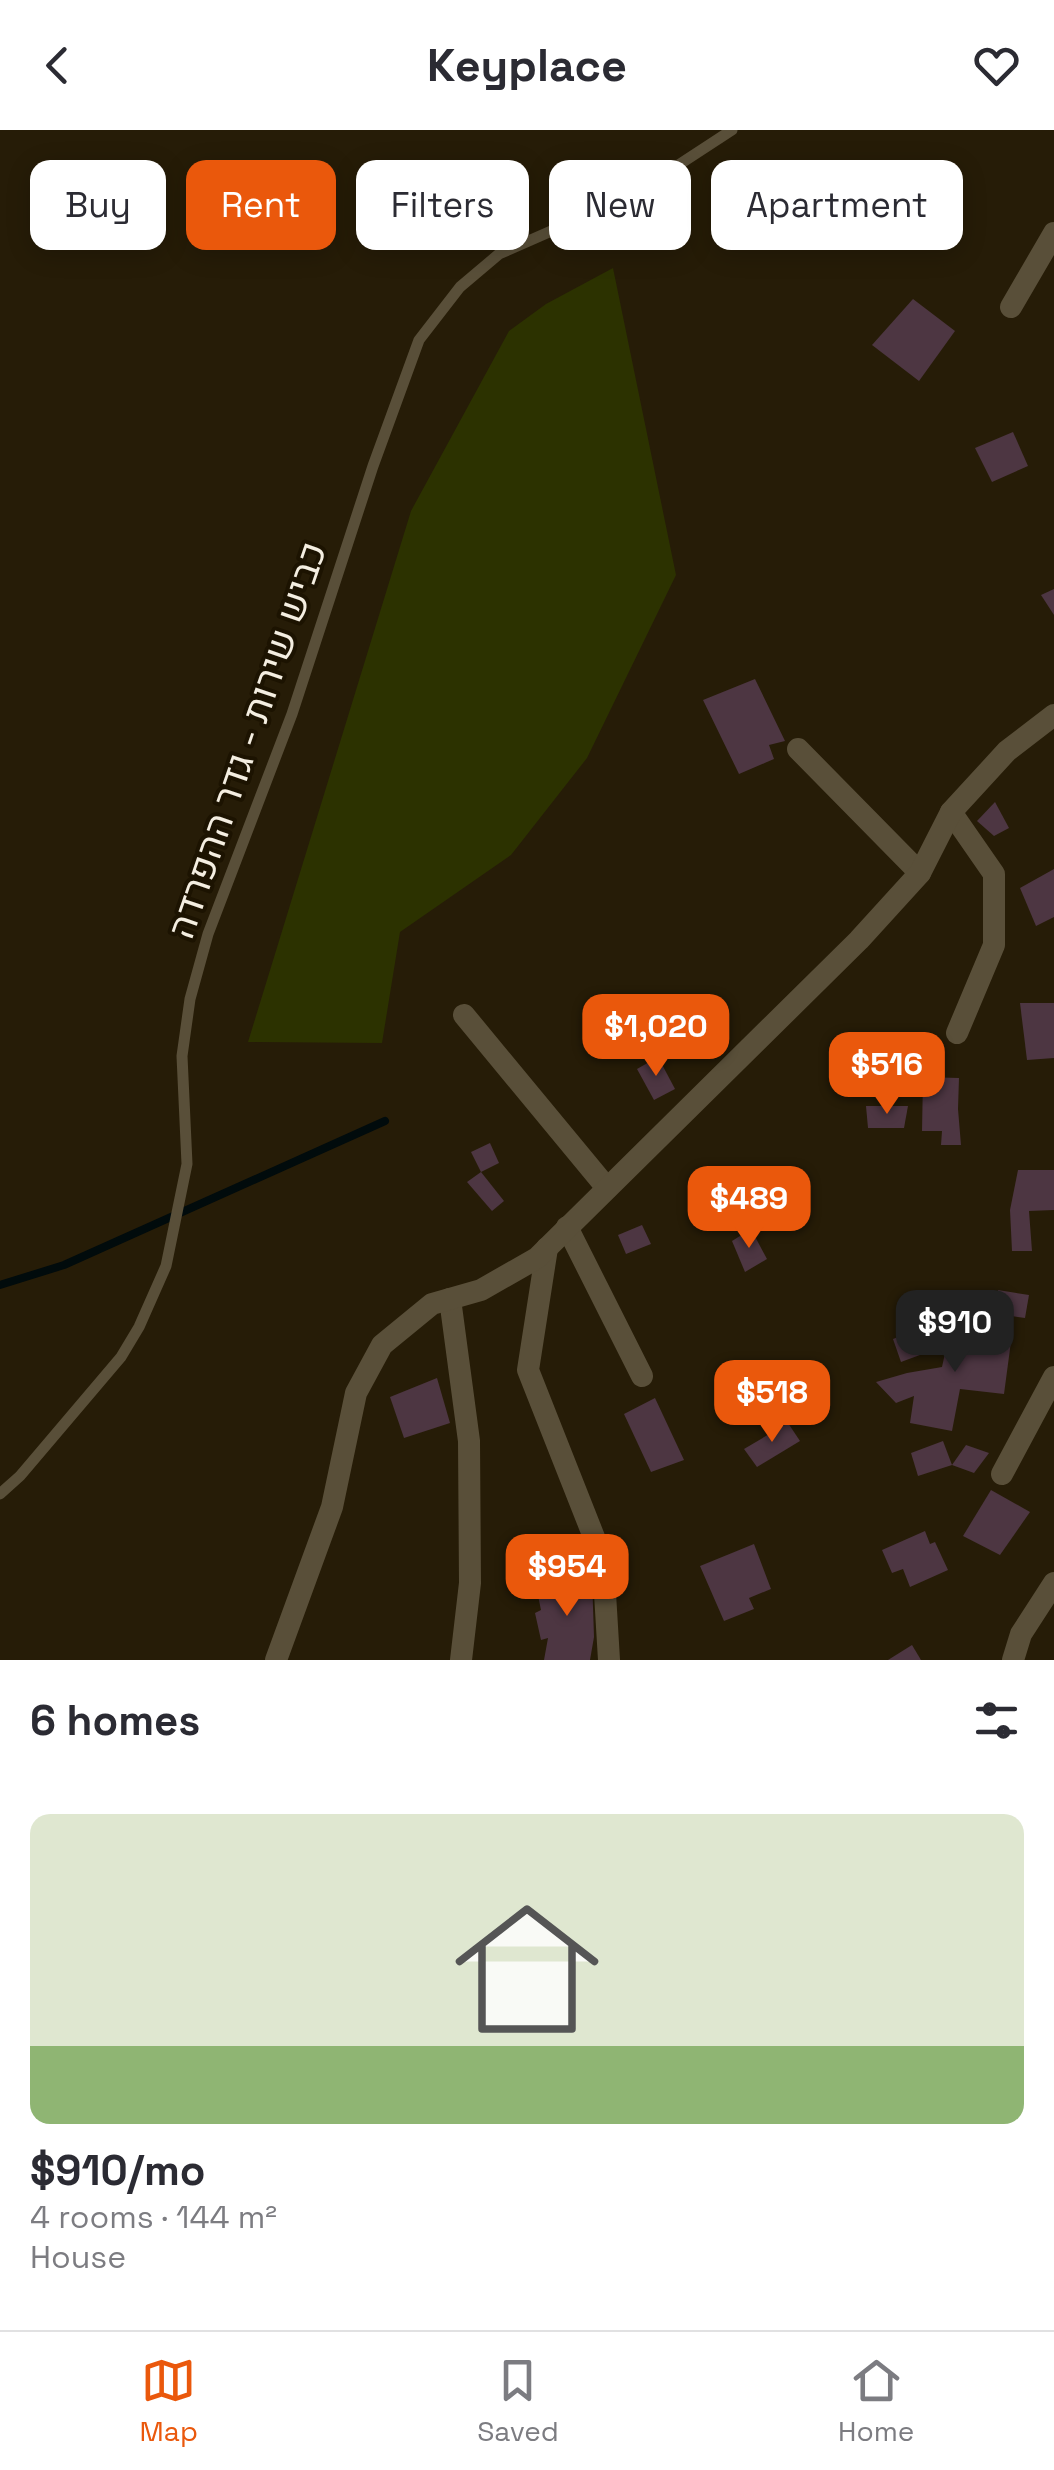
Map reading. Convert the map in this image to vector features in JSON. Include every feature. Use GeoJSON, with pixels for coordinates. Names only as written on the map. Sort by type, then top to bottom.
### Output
{"type":"FeatureCollection","features":[{"type":"Feature","properties":{"kind":"street"},"geometry":{"type":"LineString","coordinates":[[1011,307],[1054,233]]}},
{"type":"Feature","properties":{"kind":"street"},"geometry":{"type":"LineString","coordinates":[[276,1660],[332,1507],[356,1393],[382,1345],[432,1304],[481,1290],[537,1258],[859,940],[920,873],[951,812],[1007,752],[1054,715]]}},
{"type":"Feature","properties":{"kind":"street"},"geometry":{"type":"LineString","coordinates":[[798,749],[920,873]]}},
{"type":"Feature","properties":{"kind":"street"},"geometry":{"type":"LineString","coordinates":[[951,812],[994,874],[994,945],[957,1032]]}},
{"type":"Feature","properties":{"kind":"street"},"geometry":{"type":"LineString","coordinates":[[464,1015],[607,1188]]}},
{"type":"Feature","properties":{"kind":"street"},"geometry":{"type":"LineString","coordinates":[[568,1228],[642,1376]]}},
{"type":"Feature","properties":{"kind":"street"},"geometry":{"type":"LineString","coordinates":[[547,1248],[528,1370],[603,1560],[609,1660]]}},
{"type":"Feature","properties":{"kind":"street"},"geometry":{"type":"LineString","coordinates":[[450,1299],[468,1441],[470,1582],[461,1660]]}},
{"type":"Feature","properties":{"kind":"street"},"geometry":{"type":"LineString","coordinates":[[1002,1474],[1054,1377]]}},
{"type":"Feature","properties":{"kind":"street"},"geometry":{"type":"LineString","coordinates":[[1013,1660],[1021,1634],[1054,1583]]}},
{"type":"Feature","properties":{"kind":"lane","name":"כביש שירות - גדר ההפרדה"},"geometry":{"type":"LineString","coordinates":[[0,1494],[121,1358],[166,1266],[187,1164],[182,1056],[190,998],[208,934],[292,714],[373,466],[419,340],[460,286],[499,254],[630,196],[732,130]]}},
{"type":"Feature","properties":{"kind":"green space"},"geometry":{"type":"Polygon","coordinates":[[[613,268],[676,575],[587,758],[511,855],[400,932],[382,1043],[248,1042],[411,511],[509,331],[546,304],[613,268]]]}},
{"type":"Feature","properties":{"kind":"building"},"geometry":{"type":"Polygon","coordinates":[[[913,299],[955,331],[919,381],[872,345],[913,299]]]}},
{"type":"Feature","properties":{"kind":"building"},"geometry":{"type":"Polygon","coordinates":[[[1013,432],[1028,466],[992,482],[975,448],[1013,432]]]}},
{"type":"Feature","properties":{"kind":"building"},"geometry":{"type":"Polygon","coordinates":[[[1054,589],[1054,615],[1041,595],[1054,589]]]}},
{"type":"Feature","properties":{"kind":"building"},"geometry":{"type":"Polygon","coordinates":[[[755,679],[785,741],[769,745],[774,759],[739,774],[703,700],[755,679]]]}},
{"type":"Feature","properties":{"kind":"building"},"geometry":{"type":"Polygon","coordinates":[[[995,802],[1009,828],[994,836],[977,821],[995,802]]]}},
{"type":"Feature","properties":{"kind":"building"},"geometry":{"type":"Polygon","coordinates":[[[1054,869],[1054,917],[1036,926],[1020,888],[1054,869]]]}},
{"type":"Feature","properties":{"kind":"building"},"geometry":{"type":"Polygon","coordinates":[[[1020,1003],[1054,1003],[1054,1058],[1027,1060],[1020,1003]]]}},
{"type":"Feature","properties":{"kind":"building"},"geometry":{"type":"Polygon","coordinates":[[[658,1057],[675,1089],[654,1100],[637,1069],[658,1057]]]}},
{"type":"Feature","properties":{"kind":"building"},"geometry":{"type":"Polygon","coordinates":[[[923,1077],[959,1078],[961,1145],[941,1145],[942,1131],[922,1131],[923,1077]]]}},
{"type":"Feature","properties":{"kind":"building"},"geometry":{"type":"Polygon","coordinates":[[[866,1106],[908,1106],[904,1128],[868,1128],[866,1106]]]}},
{"type":"Feature","properties":{"kind":"building"},"geometry":{"type":"Polygon","coordinates":[[[490,1143],[499,1163],[481,1172],[471,1152],[490,1143]]]}},
{"type":"Feature","properties":{"kind":"building"},"geometry":{"type":"Polygon","coordinates":[[[1018,1170],[1054,1170],[1054,1210],[1029,1211],[1032,1251],[1012,1251],[1010,1210],[1018,1170]]]}},
{"type":"Feature","properties":{"kind":"building"},"geometry":{"type":"Polygon","coordinates":[[[481,1172],[504,1201],[492,1211],[467,1182],[481,1172]]]}},
{"type":"Feature","properties":{"kind":"building"},"geometry":{"type":"Polygon","coordinates":[[[642,1225],[651,1244],[626,1254],[618,1235],[642,1225]]]}},
{"type":"Feature","properties":{"kind":"building"},"geometry":{"type":"Polygon","coordinates":[[[751,1229],[767,1259],[745,1272],[732,1241],[751,1229]]]}},
{"type":"Feature","properties":{"kind":"building"},"geometry":{"type":"Polygon","coordinates":[[[998,1290],[1029,1295],[1025,1318],[998,1314],[998,1290]]]}},
{"type":"Feature","properties":{"kind":"building"},"geometry":{"type":"Polygon","coordinates":[[[963,1315],[1012,1334],[1004,1394],[960,1389],[952,1431],[910,1423],[914,1396],[896,1403],[876,1382],[942,1367],[947,1344],[960,1346],[963,1315]]]}},
{"type":"Feature","properties":{"kind":"building"},"geometry":{"type":"Polygon","coordinates":[[[921,1328],[928,1352],[901,1362],[893,1339],[921,1328]]]}},
{"type":"Feature","properties":{"kind":"building"},"geometry":{"type":"Polygon","coordinates":[[[437,1378],[450,1423],[404,1438],[390,1397],[437,1378]]]}},
{"type":"Feature","properties":{"kind":"building"},"geometry":{"type":"Polygon","coordinates":[[[655,1398],[684,1460],[651,1472],[624,1414],[655,1398]]]}},
{"type":"Feature","properties":{"kind":"building"},"geometry":{"type":"Polygon","coordinates":[[[788,1423],[800,1441],[757,1467],[744,1449],[788,1423]]]}},
{"type":"Feature","properties":{"kind":"building"},"geometry":{"type":"Polygon","coordinates":[[[943,1441],[952,1465],[918,1476],[911,1453],[943,1441]]]}},
{"type":"Feature","properties":{"kind":"building"},"geometry":{"type":"Polygon","coordinates":[[[966,1445],[989,1453],[974,1473],[952,1465],[966,1445]]]}},
{"type":"Feature","properties":{"kind":"building"},"geometry":{"type":"Polygon","coordinates":[[[991,1490],[1030,1512],[1000,1555],[963,1536],[991,1490]]]}},
{"type":"Feature","properties":{"kind":"building"},"geometry":{"type":"Polygon","coordinates":[[[925,1531],[930,1544],[935,1542],[948,1570],[910,1587],[903,1569],[892,1573],[882,1550],[925,1531]]]}},
{"type":"Feature","properties":{"kind":"building"},"geometry":{"type":"Polygon","coordinates":[[[754,1544],[771,1589],[749,1598],[754,1609],[724,1621],[700,1566],[754,1544]]]}},
{"type":"Feature","properties":{"kind":"building"},"geometry":{"type":"Polygon","coordinates":[[[592,1577],[594,1637],[590,1660],[544,1660],[548,1638],[541,1640],[535,1613],[541,1610],[536,1586],[592,1577]]]}},
{"type":"Feature","properties":{"kind":"building"},"geometry":{"type":"Polygon","coordinates":[[[912,1645],[921,1660],[888,1660],[912,1645]]]}},
{"type":"Feature","properties":{"kind":"waterway"},"geometry":{"type":"LineString","coordinates":[[0,1285],[64,1265],[385,1121]]}}]}
